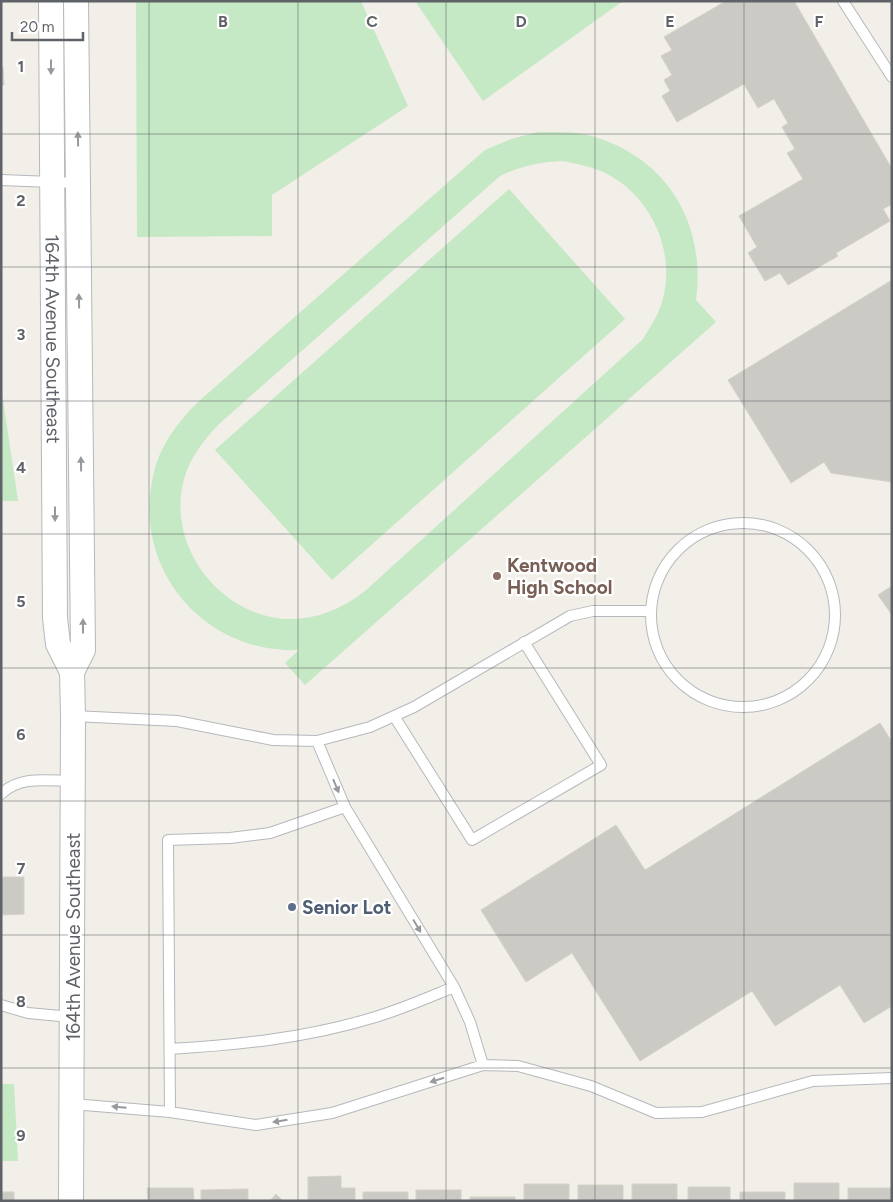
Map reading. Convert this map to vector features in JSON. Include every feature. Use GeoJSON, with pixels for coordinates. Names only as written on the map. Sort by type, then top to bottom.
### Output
{"type":"FeatureCollection","features":[{"type":"Feature","properties":{"kind":"street","name":"164th Avenue Southeast"},"geometry":{"type":"LineString","coordinates":[[51,1],[55,618],[58,644],[72,672],[74,716],[71,1201]]}},
{"type":"Feature","properties":{"kind":"street","name":"164th Avenue Southeast"},"geometry":{"type":"LineString","coordinates":[[72,672],[83,650],[76,1]]}},
{"type":"Feature","properties":{"kind":"lane"},"geometry":{"type":"LineString","coordinates":[[843,1],[892,78]]}},
{"type":"Feature","properties":{"kind":"lane"},"geometry":{"type":"LineString","coordinates":[[1,180],[78,183]]}},
{"type":"Feature","properties":{"kind":"lane"},"geometry":{"type":"LineString","coordinates":[[739,523],[777,529],[804,545],[826,572],[835,603],[830,648],[814,676],[780,700],[748,708],[729,707],[698,696],[673,676],[654,642],[650,611],[661,572],[680,547],[708,530],[739,523]]}},
{"type":"Feature","properties":{"kind":"lane"},"geometry":{"type":"LineString","coordinates":[[74,716],[167,720],[273,740],[318,741],[370,727],[394,716],[570,616],[592,611],[650,611]]}},
{"type":"Feature","properties":{"kind":"lane"},"geometry":{"type":"LineString","coordinates":[[394,716],[472,840],[601,765],[524,642]]}},
{"type":"Feature","properties":{"kind":"lane"},"geometry":{"type":"LineString","coordinates":[[318,741],[345,807],[454,987],[470,1022],[483,1065]]}},
{"type":"Feature","properties":{"kind":"lane"},"geometry":{"type":"LineString","coordinates":[[1,794],[10,786],[26,780],[73,781]]}},
{"type":"Feature","properties":{"kind":"lane"},"geometry":{"type":"LineString","coordinates":[[170,1112],[168,840],[230,838],[270,834],[345,807]]}},
{"type":"Feature","properties":{"kind":"lane"},"geometry":{"type":"LineString","coordinates":[[170,1049],[240,1045],[331,1029],[373,1018],[454,987]]}},
{"type":"Feature","properties":{"kind":"lane"},"geometry":{"type":"LineString","coordinates":[[1,1005],[28,1013],[72,1017]]}},
{"type":"Feature","properties":{"kind":"lane"},"geometry":{"type":"LineString","coordinates":[[72,1104],[170,1112],[256,1125],[332,1113],[483,1065],[518,1066],[592,1086],[656,1113],[702,1112],[813,1081],[892,1078]]}},
{"type":"Feature","properties":{"kind":"green space"},"geometry":{"type":"Polygon","coordinates":[[[136,1],[361,1],[408,106],[272,195],[272,236],[137,237],[136,1]]]}},
{"type":"Feature","properties":{"kind":"green space"},"geometry":{"type":"Polygon","coordinates":[[[415,1],[623,1],[483,101],[415,1]]]}},
{"type":"Feature","properties":{"kind":"green space"},"geometry":{"type":"Polygon","coordinates":[[[538,132],[581,134],[595,137],[621,148],[643,162],[662,179],[677,199],[688,222],[695,246],[698,272],[696,300],[716,322],[305,685],[285,663],[299,650],[264,647],[232,637],[205,620],[182,598],[164,571],[153,540],[149,507],[157,462],[171,434],[198,402],[485,150],[511,139],[538,132]],[[563,161],[546,162],[523,167],[500,176],[219,424],[208,436],[194,456],[184,479],[181,510],[186,539],[198,566],[217,588],[241,606],[268,616],[297,619],[328,612],[347,603],[365,591],[643,339],[660,307],[666,283],[663,245],[656,226],[647,210],[635,195],[620,182],[598,170],[563,161]]]}},
{"type":"Feature","properties":{"kind":"green space"},"geometry":{"type":"Polygon","coordinates":[[[509,189],[625,319],[332,580],[215,450],[509,189]]]}},
{"type":"Feature","properties":{"kind":"green space"},"geometry":{"type":"Polygon","coordinates":[[[1,386],[18,501],[1,501],[1,386]]]}},
{"type":"Feature","properties":{"kind":"green space"},"geometry":{"type":"Polygon","coordinates":[[[1,1084],[14,1084],[18,1161],[1,1161],[1,1084]]]}},
{"type":"Feature","properties":{"kind":"building"},"geometry":{"type":"Polygon","coordinates":[[[726,1],[794,1],[892,169],[892,204],[883,209],[890,221],[836,253],[838,256],[788,285],[780,273],[765,281],[748,253],[757,247],[739,216],[803,179],[787,153],[795,149],[782,127],[788,123],[774,99],[758,108],[744,84],[677,122],[662,96],[670,91],[664,80],[672,75],[661,56],[672,50],[664,37],[726,1]]]}},
{"type":"Feature","properties":{"kind":"building"},"geometry":{"type":"Polygon","coordinates":[[[1,67],[3,67],[4,85],[1,85],[1,67]]]}},
{"type":"Feature","properties":{"kind":"building"},"geometry":{"type":"Polygon","coordinates":[[[892,280],[892,482],[831,473],[824,462],[791,483],[728,380],[892,280]]]}},
{"type":"Feature","properties":{"kind":"building"},"geometry":{"type":"Polygon","coordinates":[[[892,586],[892,615],[878,595],[892,586]]]}},
{"type":"Feature","properties":{"kind":"building"},"geometry":{"type":"Polygon","coordinates":[[[880,723],[892,742],[892,1006],[864,1023],[840,985],[775,1026],[752,991],[640,1061],[572,953],[526,982],[481,910],[616,825],[645,870],[880,723]]]}},
{"type":"Feature","properties":{"kind":"building"},"geometry":{"type":"Polygon","coordinates":[[[1,877],[24,877],[24,914],[1,915],[1,877]]]}},
{"type":"Feature","properties":{"kind":"building"},"geometry":{"type":"Polygon","coordinates":[[[341,1176],[341,1188],[355,1188],[355,1201],[308,1201],[308,1177],[341,1176]]]}},
{"type":"Feature","properties":{"kind":"building"},"geometry":{"type":"Polygon","coordinates":[[[794,1183],[839,1183],[839,1201],[794,1201],[794,1183]]]}},
{"type":"Feature","properties":{"kind":"building"},"geometry":{"type":"Polygon","coordinates":[[[524,1184],[569,1184],[569,1201],[524,1201],[524,1184]]]}},
{"type":"Feature","properties":{"kind":"building"},"geometry":{"type":"Polygon","coordinates":[[[632,1184],[677,1184],[677,1201],[632,1201],[632,1184]]]}},
{"type":"Feature","properties":{"kind":"building"},"geometry":{"type":"Polygon","coordinates":[[[578,1185],[623,1185],[623,1201],[578,1201],[578,1185]]]}},
{"type":"Feature","properties":{"kind":"building"},"geometry":{"type":"Polygon","coordinates":[[[688,1187],[730,1187],[730,1201],[688,1201],[688,1187]]]}},
{"type":"Feature","properties":{"kind":"building"},"geometry":{"type":"Polygon","coordinates":[[[147,1188],[193,1188],[194,1201],[148,1201],[147,1188]]]}},
{"type":"Feature","properties":{"kind":"building"},"geometry":{"type":"Polygon","coordinates":[[[848,1188],[892,1188],[892,1201],[848,1201],[848,1188]]]}},
{"type":"Feature","properties":{"kind":"building"},"geometry":{"type":"Polygon","coordinates":[[[248,1189],[248,1201],[201,1201],[201,1190],[248,1189]]]}},
{"type":"Feature","properties":{"kind":"building"},"geometry":{"type":"Polygon","coordinates":[[[416,1190],[461,1190],[461,1201],[416,1201],[416,1190]]]}},
{"type":"Feature","properties":{"kind":"building"},"geometry":{"type":"Polygon","coordinates":[[[1,1192],[14,1192],[14,1201],[1,1201],[1,1192]]]}},
{"type":"Feature","properties":{"kind":"building"},"geometry":{"type":"Polygon","coordinates":[[[363,1192],[408,1192],[408,1201],[363,1201],[363,1192]]]}},
{"type":"Feature","properties":{"kind":"building"},"geometry":{"type":"Polygon","coordinates":[[[740,1192],[785,1192],[785,1201],[740,1201],[740,1192]]]}},
{"type":"Feature","properties":{"kind":"building"},"geometry":{"type":"Polygon","coordinates":[[[276,1194],[283,1201],[270,1201],[276,1194]]]}},
{"type":"Feature","properties":{"kind":"building"},"geometry":{"type":"Polygon","coordinates":[[[470,1197],[515,1197],[515,1201],[470,1201],[470,1197]]]}},
{"type":"Feature","properties":{"kind":"place","name":"Kentwood High School"},"geometry":{"type":"Point","coordinates":[497,576]}},
{"type":"Feature","properties":{"kind":"place","name":"Senior Lot"},"geometry":{"type":"Point","coordinates":[292,907]}}]}
